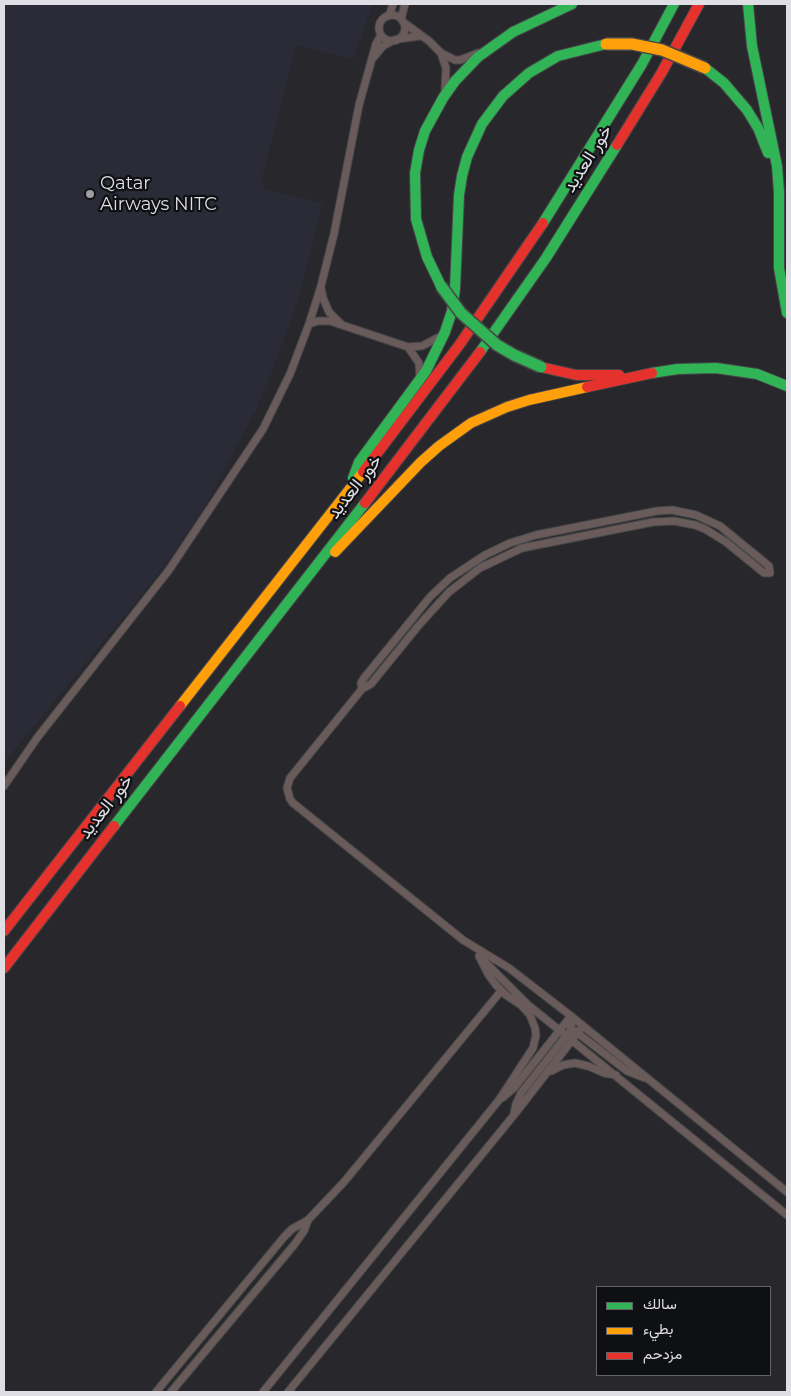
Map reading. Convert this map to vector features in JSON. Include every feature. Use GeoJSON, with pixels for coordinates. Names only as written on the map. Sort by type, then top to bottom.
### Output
{"type":"FeatureCollection","features":[{"type":"Feature","properties":{"kind":"main road"},"geometry":{"type":"LineString","coordinates":[[572,4],[521,27],[488,48],[466,68],[443,98],[425,130],[419,150],[415,173],[416,219],[422,241],[441,286],[461,312],[491,340],[514,355],[541,367],[576,375],[652,373]]}},
{"type":"Feature","properties":{"kind":"main road","name":"خور العديد"},"geometry":{"type":"LineString","coordinates":[[4,931],[350,489],[460,344],[534,238],[642,64],[674,4]]}},
{"type":"Feature","properties":{"kind":"main road","name":"خور العديد"},"geometry":{"type":"LineString","coordinates":[[4,968],[470,367],[536,273],[607,162],[676,48],[699,4]]}},
{"type":"Feature","properties":{"kind":"main road"},"geometry":{"type":"LineString","coordinates":[[748,4],[752,46],[777,166],[779,268],[787,313]]}},
{"type":"Feature","properties":{"kind":"main road"},"geometry":{"type":"LineString","coordinates":[[350,489],[359,462],[432,361],[445,332],[452,311],[456,289],[459,195],[467,157],[482,124],[503,96],[529,73],[544,63],[566,54],[606,44],[632,44],[662,50],[690,60],[705,68],[736,96],[754,122],[765,144],[779,192]]}},
{"type":"Feature","properties":{"kind":"main road"},"geometry":{"type":"LineString","coordinates":[[305,579],[359,528],[422,462],[445,442],[471,423],[507,407],[529,400],[678,369],[716,368],[757,374],[787,386]]}},
{"type":"Feature","properties":{"kind":"street"},"geometry":{"type":"LineString","coordinates":[[390,16],[393,4]]}},
{"type":"Feature","properties":{"kind":"street"},"geometry":{"type":"LineString","coordinates":[[372,59],[380,49],[402,36],[405,4]]}},
{"type":"Feature","properties":{"kind":"street"},"geometry":{"type":"LineString","coordinates":[[4,786],[37,738],[156,588],[263,429],[290,374],[321,286],[336,226],[359,104],[376,44],[381,35],[380,24],[383,19],[396,16],[441,53],[455,60],[460,60],[488,48]]}},
{"type":"Feature","properties":{"kind":"street"},"geometry":{"type":"LineString","coordinates":[[381,35],[387,40],[420,36]]}},
{"type":"Feature","properties":{"kind":"street"},"geometry":{"type":"LineString","coordinates":[[441,53],[446,68],[446,84],[443,98]]}},
{"type":"Feature","properties":{"kind":"street"},"geometry":{"type":"LineString","coordinates":[[321,286],[323,298],[329,312],[343,326]]}},
{"type":"Feature","properties":{"kind":"street"},"geometry":{"type":"LineString","coordinates":[[309,324],[325,321],[408,347],[422,346],[445,332]]}},
{"type":"Feature","properties":{"kind":"street"},"geometry":{"type":"LineString","coordinates":[[408,347],[419,363],[420,378]]}},
{"type":"Feature","properties":{"kind":"street"},"geometry":{"type":"LineString","coordinates":[[362,689],[361,683],[364,678],[440,588],[479,558],[497,548],[523,538],[657,512],[680,511],[705,518],[720,526],[771,568],[768,574],[764,573],[714,534],[695,525],[674,521],[653,522],[522,548],[480,568],[449,592],[419,625],[371,684],[362,689],[292,774],[287,788],[293,803],[463,940],[522,999],[560,1030],[570,1034],[617,1075],[787,1214]]}},
{"type":"Feature","properties":{"kind":"street"},"geometry":{"type":"LineString","coordinates":[[463,940],[508,968],[572,1016],[787,1192]]}},
{"type":"Feature","properties":{"kind":"street"},"geometry":{"type":"LineString","coordinates":[[263,1392],[498,1100],[533,1048],[536,1034],[533,1021],[526,1010],[500,990],[488,974],[479,956]]}},
{"type":"Feature","properties":{"kind":"street"},"geometry":{"type":"LineString","coordinates":[[156,1392],[284,1237],[292,1229],[308,1220],[354,1170],[500,990]]}},
{"type":"Feature","properties":{"kind":"street"},"geometry":{"type":"LineString","coordinates":[[498,1100],[514,1088],[572,1016]]}},
{"type":"Feature","properties":{"kind":"street"},"geometry":{"type":"LineString","coordinates":[[288,1392],[547,1074],[570,1034],[572,1016]]}},
{"type":"Feature","properties":{"kind":"street"},"geometry":{"type":"LineString","coordinates":[[578,1033],[583,1026]]}},
{"type":"Feature","properties":{"kind":"street"},"geometry":{"type":"LineString","coordinates":[[514,1114],[521,1093],[570,1034],[578,1033],[627,1071],[647,1078]]}},
{"type":"Feature","properties":{"kind":"street"},"geometry":{"type":"LineString","coordinates":[[547,1074],[563,1065],[575,1063],[604,1073],[617,1075]]}},
{"type":"Feature","properties":{"kind":"street"},"geometry":{"type":"LineString","coordinates":[[171,1392],[294,1245],[304,1231],[308,1220]]}},
{"type":"Feature","properties":{"kind":"shaded area"},"geometry":{"type":"Polygon","coordinates":[[[4,4],[373,4],[353,59],[296,45],[261,181],[265,189],[322,203],[295,308],[257,408],[203,510],[165,566],[4,763],[4,4]]]}},
{"type":"Feature","properties":{"kind":"traffic: fast"},"geometry":{"type":"LineString","coordinates":[[441,286],[427,257],[416,219],[415,173],[425,131],[443,98],[455,81],[478,57],[513,32],[572,4]]}},
{"type":"Feature","properties":{"kind":"traffic: fast"},"geometry":{"type":"LineString","coordinates":[[543,223],[642,64],[674,4]]}},
{"type":"Feature","properties":{"kind":"traffic: fast"},"geometry":{"type":"LineString","coordinates":[[748,4],[752,46],[777,166],[779,192]]}},
{"type":"Feature","properties":{"kind":"traffic: fast"},"geometry":{"type":"LineString","coordinates":[[353,478],[359,462],[426,371],[445,332],[452,311],[455,289],[459,195],[462,176],[467,157],[482,124],[503,96],[529,73],[558,56],[606,44]]}},
{"type":"Feature","properties":{"kind":"traffic: fast"},"geometry":{"type":"LineString","coordinates":[[705,68],[724,83],[747,110],[758,128],[768,153]]}},
{"type":"Feature","properties":{"kind":"traffic: fast"},"geometry":{"type":"LineString","coordinates":[[480,352],[546,258],[617,145]]}},
{"type":"Feature","properties":{"kind":"traffic: fast"},"geometry":{"type":"LineString","coordinates":[[779,192],[779,268],[787,313]]}},
{"type":"Feature","properties":{"kind":"traffic: fast"},"geometry":{"type":"LineString","coordinates":[[441,286],[461,313],[497,345],[541,367]]}},
{"type":"Feature","properties":{"kind":"traffic: fast"},"geometry":{"type":"LineString","coordinates":[[652,373],[678,369],[716,368],[757,374],[787,386]]}},
{"type":"Feature","properties":{"kind":"traffic: fast"},"geometry":{"type":"LineString","coordinates":[[114,826],[365,503]]}},
{"type":"Feature","properties":{"kind":"traffic: slow"},"geometry":{"type":"LineString","coordinates":[[606,44],[632,44],[662,50],[705,68]]}},
{"type":"Feature","properties":{"kind":"traffic: slow"},"geometry":{"type":"LineString","coordinates":[[335,552],[421,462],[439,446],[471,423],[507,407],[529,400],[587,387]]}},
{"type":"Feature","properties":{"kind":"traffic: slow"},"geometry":{"type":"LineString","coordinates":[[180,706],[363,472]]}},
{"type":"Feature","properties":{"kind":"traffic: jam"},"geometry":{"type":"LineString","coordinates":[[617,145],[662,72],[699,4]]}},
{"type":"Feature","properties":{"kind":"traffic: jam"},"geometry":{"type":"LineString","coordinates":[[363,472],[460,344],[543,223]]}},
{"type":"Feature","properties":{"kind":"traffic: jam"},"geometry":{"type":"LineString","coordinates":[[365,503],[480,352]]}},
{"type":"Feature","properties":{"kind":"traffic: jam"},"geometry":{"type":"LineString","coordinates":[[541,367],[576,375],[619,375]]}},
{"type":"Feature","properties":{"kind":"traffic: jam"},"geometry":{"type":"LineString","coordinates":[[587,387],[652,373]]}},
{"type":"Feature","properties":{"kind":"traffic: jam"},"geometry":{"type":"LineString","coordinates":[[4,931],[180,706]]}},
{"type":"Feature","properties":{"kind":"traffic: jam"},"geometry":{"type":"LineString","coordinates":[[4,968],[114,826]]}},
{"type":"Feature","properties":{"kind":"place","name":"Qatar Airways NITC"},"geometry":{"type":"Point","coordinates":[90,194]}}]}
